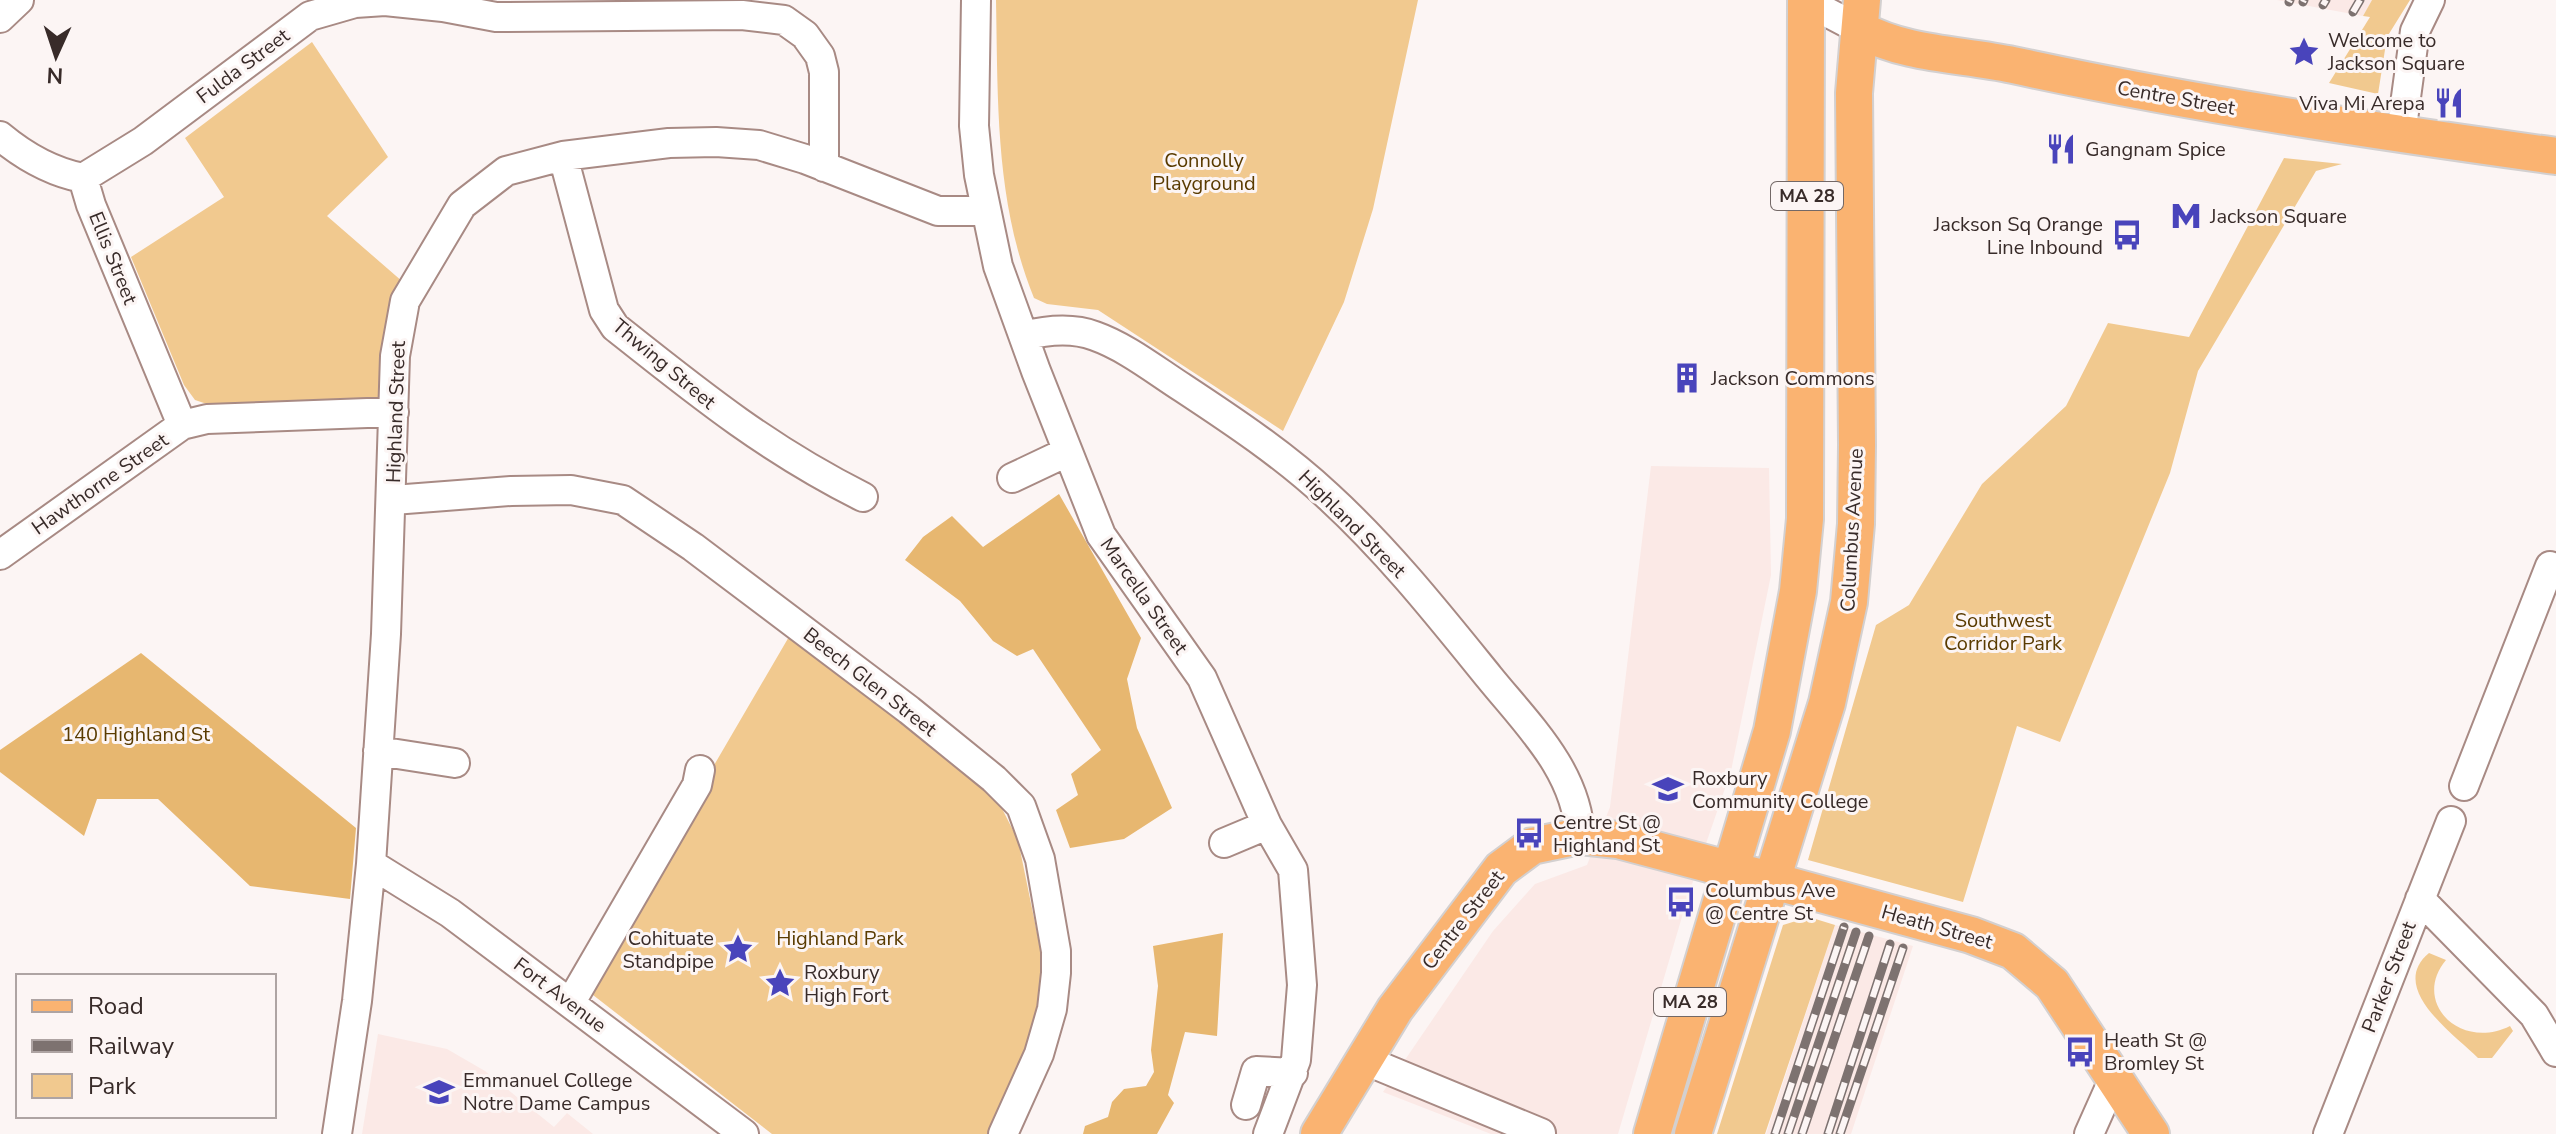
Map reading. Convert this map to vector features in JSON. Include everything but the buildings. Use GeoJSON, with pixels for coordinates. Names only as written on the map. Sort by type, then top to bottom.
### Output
{"type":"FeatureCollection","features":[{"type":"Feature","properties":{"kind":"main road","name":"MA 28"},"geometry":{"type":"LineString","coordinates":[[1652,1134],[1778,706],[1804,547],[1805,1]]}},
{"type":"Feature","properties":{"kind":"main road","name":"Centre Street"},"geometry":{"type":"LineString","coordinates":[[1862,15],[1891,44],[2007,64],[2117,88],[2556,156]]}},
{"type":"Feature","properties":{"kind":"main road","name":"Columbus Avenue"},"geometry":{"type":"LineString","coordinates":[[1693,1134],[1827,703],[1852,580],[1857,377],[1854,93],[1862,15]]}},
{"type":"Feature","properties":{"kind":"main road","name":"Centre Street"},"geometry":{"type":"LineString","coordinates":[[1319,1134],[1362,1059],[1476,899],[1509,861],[1539,843],[1580,836],[1618,840],[1731,870]]}},
{"type":"Feature","properties":{"kind":"main road","name":"Heath Street"},"geometry":{"type":"LineString","coordinates":[[1731,870],[1971,935],[2013,951],[2052,984],[2151,1134]]}},
{"type":"Feature","properties":{"kind":"street"},"geometry":{"type":"LineString","coordinates":[[0,18],[19,0]]}},
{"type":"Feature","properties":{"kind":"street","name":"Marcella Street"},"geometry":{"type":"LineString","coordinates":[[976,0],[974,126],[985,211],[998,266],[1067,452],[1108,548],[1213,699],[1267,825],[1293,870],[1297,889],[1302,985],[1293,1073],[1268,1134]]}},
{"type":"Feature","properties":{"kind":"street"},"geometry":{"type":"LineString","coordinates":[[2401,134],[2415,31],[2430,0]]}},
{"type":"Feature","properties":{"kind":"street","name":"Centre Street"},"geometry":{"type":"LineString","coordinates":[[1805,1],[1862,15]]}},
{"type":"Feature","properties":{"kind":"street","name":"Fulda Street"},"geometry":{"type":"LineString","coordinates":[[83,178],[143,141],[310,16],[355,3],[440,3],[496,17],[742,15],[784,20],[805,35],[820,56],[824,72],[824,167]]}},
{"type":"Feature","properties":{"kind":"street"},"geometry":{"type":"LineString","coordinates":[[0,136],[18,151],[63,174],[83,178]]}},
{"type":"Feature","properties":{"kind":"street","name":"Highland Street"},"geometry":{"type":"LineString","coordinates":[[337,1134],[357,1001],[371,864],[393,500],[395,356],[405,301],[462,205],[506,171],[563,156],[669,143],[716,142],[759,145],[938,211],[985,211]]}},
{"type":"Feature","properties":{"kind":"street","name":"Thwing Street"},"geometry":{"type":"LineString","coordinates":[[563,156],[604,310],[615,327],[739,426],[804,467],[863,497]]}},
{"type":"Feature","properties":{"kind":"street","name":"Ellis Street"},"geometry":{"type":"LineString","coordinates":[[83,178],[96,217],[182,425]]}},
{"type":"Feature","properties":{"kind":"street","name":"Highland Street"},"geometry":{"type":"LineString","coordinates":[[1024,336],[1047,330],[1071,330],[1095,336],[1129,353],[1244,429],[1326,494],[1424,597],[1548,750],[1571,787],[1580,836]]}},
{"type":"Feature","properties":{"kind":"street","name":"Hawthorne Street"},"geometry":{"type":"LineString","coordinates":[[0,555],[182,425],[207,419],[394,412]]}},
{"type":"Feature","properties":{"kind":"street"},"geometry":{"type":"LineString","coordinates":[[1012,478],[1067,452]]}},
{"type":"Feature","properties":{"kind":"street","name":"Beech Glen Street"},"geometry":{"type":"LineString","coordinates":[[393,500],[571,490],[623,500],[693,547],[909,710],[994,779],[1021,806],[1040,859],[1056,951],[1056,973],[1052,1009],[1039,1054],[1003,1134]]}},
{"type":"Feature","properties":{"kind":"street"},"geometry":{"type":"LineString","coordinates":[[2464,786],[2550,566],[2556,569]]}},
{"type":"Feature","properties":{"kind":"street"},"geometry":{"type":"LineString","coordinates":[[378,751],[455,763]]}},
{"type":"Feature","properties":{"kind":"street"},"geometry":{"type":"LineString","coordinates":[[571,1002],[697,785],[700,770]]}},
{"type":"Feature","properties":{"kind":"street","name":"Parker Street"},"geometry":{"type":"LineString","coordinates":[[2328,1134],[2451,821]]}},
{"type":"Feature","properties":{"kind":"street"},"geometry":{"type":"LineString","coordinates":[[1224,843],[1267,825]]}},
{"type":"Feature","properties":{"kind":"street","name":"Fort Avenue"},"geometry":{"type":"LineString","coordinates":[[371,864],[450,913],[571,1002],[727,1129]]}},
{"type":"Feature","properties":{"kind":"street"},"geometry":{"type":"LineString","coordinates":[[2420,899],[2534,1015],[2556,1052]]}},
{"type":"Feature","properties":{"kind":"street"},"geometry":{"type":"LineString","coordinates":[[1362,1059],[1541,1133]]}},
{"type":"Feature","properties":{"kind":"street"},"geometry":{"type":"LineString","coordinates":[[1246,1105],[1256,1071],[1293,1073]]}},
{"type":"Feature","properties":{"kind":"street"},"geometry":{"type":"LineString","coordinates":[[2089,1134],[2114,1078]]}},
{"type":"Feature","properties":{"kind":"shaded area"},"geometry":{"type":"Polygon","coordinates":[[[2277,0],[2372,0],[2363,16],[2277,0]]]}},
{"type":"Feature","properties":{"kind":"shaded area","name":"Roxbury Community College"},"geometry":{"type":"Polygon","coordinates":[[[1651,466],[1769,468],[1771,575],[1731,771],[1689,893],[1618,1134],[1491,1134],[1383,1092],[1493,931],[1535,884],[1587,865],[1610,807],[1651,466]]]}},
{"type":"Feature","properties":{"kind":"shaded area"},"geometry":{"type":"Polygon","coordinates":[[[1835,925],[1913,946],[1851,1134],[1766,1134],[1835,925]]]}},
{"type":"Feature","properties":{"kind":"shaded area","name":"Emmanuel College Notre Dame Campus"},"geometry":{"type":"Polygon","coordinates":[[[378,1034],[447,1049],[485,1071],[554,1127],[567,1113],[593,1134],[362,1134],[378,1034]]]}},
{"type":"Feature","properties":{"kind":"green space","name":"Connolly Playground"},"geometry":{"type":"Polygon","coordinates":[[[996,0],[1418,0],[1373,209],[1344,302],[1283,431],[1098,310],[1047,304],[1034,298],[1021,262],[1005,188],[999,114],[996,0]]]}},
{"type":"Feature","properties":{"kind":"green space"},"geometry":{"type":"Polygon","coordinates":[[[2372,0],[2410,0],[2387,37],[2378,94],[2329,83],[2370,17],[2363,16],[2372,0]]]}},
{"type":"Feature","properties":{"kind":"green space"},"geometry":{"type":"Polygon","coordinates":[[[312,42],[388,157],[327,216],[403,282],[382,398],[213,406],[195,400],[184,385],[131,257],[224,197],[185,138],[312,42]]]}},
{"type":"Feature","properties":{"kind":"green space","name":"Southwest Corridor Park"},"geometry":{"type":"Polygon","coordinates":[[[2284,158],[2342,164],[2316,171],[2198,371],[2170,473],[2060,742],[2017,726],[1963,902],[1808,860],[1876,625],[1909,605],[1982,484],[2066,406],[2108,323],[2189,337],[2284,158]]]}},
{"type":"Feature","properties":{"kind":"green space"},"geometry":{"type":"Polygon","coordinates":[[[1059,494],[1141,638],[1127,679],[1137,728],[1172,808],[1124,839],[1070,848],[1056,810],[1078,795],[1071,774],[1101,750],[1033,649],[1017,656],[993,641],[960,601],[905,560],[923,537],[952,516],[983,547],[1059,494]]]}},
{"type":"Feature","properties":{"kind":"green space","name":"Highland Park"},"geometry":{"type":"Polygon","coordinates":[[[790,635],[993,791],[1018,840],[1044,967],[1043,979],[1025,1057],[987,1134],[772,1134],[584,988],[790,635]]]}},
{"type":"Feature","properties":{"kind":"green space","name":"140 Highland St"},"geometry":{"type":"Polygon","coordinates":[[[141,653],[356,828],[350,899],[250,886],[158,799],[97,799],[84,836],[0,772],[0,750],[141,653]]]}},
{"type":"Feature","properties":{"kind":"green space"},"geometry":{"type":"Polygon","coordinates":[[[1809,917],[1835,925],[1765,1134],[1717,1134],[1783,925],[1809,917]]]}},
{"type":"Feature","properties":{"kind":"green space"},"geometry":{"type":"Polygon","coordinates":[[[1223,933],[1217,1036],[1185,1032],[1168,1095],[1174,1103],[1157,1134],[1083,1134],[1085,1126],[1108,1117],[1112,1102],[1124,1089],[1146,1086],[1154,1072],[1151,1050],[1158,986],[1153,946],[1223,933]]]}},
{"type":"Feature","properties":{"kind":"green space"},"geometry":{"type":"Polygon","coordinates":[[[2429,953],[2446,960],[2437,976],[2434,992],[2446,1018],[2474,1032],[2491,1032],[2510,1026],[2513,1031],[2492,1058],[2478,1058],[2429,1010],[2420,995],[2416,981],[2418,967],[2429,953]]]}},
{"type":"Feature","properties":{"kind":"railway"},"geometry":{"type":"LineString","coordinates":[[2323,5],[2326,0]]}},
{"type":"Feature","properties":{"kind":"railway"},"geometry":{"type":"LineString","coordinates":[[2353,12],[2360,0]]}},
{"type":"Feature","properties":{"kind":"railway"},"geometry":{"type":"LineString","coordinates":[[1775,1134],[1844,927]]}},
{"type":"Feature","properties":{"kind":"railway"},"geometry":{"type":"LineString","coordinates":[[1788,1134],[1856,932]]}},
{"type":"Feature","properties":{"kind":"railway"},"geometry":{"type":"LineString","coordinates":[[1802,1134],[1869,936]]}},
{"type":"Feature","properties":{"kind":"railway"},"geometry":{"type":"LineString","coordinates":[[1828,1134],[1890,944]]}},
{"type":"Feature","properties":{"kind":"railway"},"geometry":{"type":"LineString","coordinates":[[1840,1134],[1903,948]]}},
{"type":"Feature","properties":{"kind":"place","name":"Welcome to Jackson Square"},"geometry":{"type":"Point","coordinates":[2304,52]}},
{"type":"Feature","properties":{"kind":"place","name":"Viva Mi Arepa"},"geometry":{"type":"Point","coordinates":[2449,103]}},
{"type":"Feature","properties":{"kind":"place","name":"Gangnam Spice"},"geometry":{"type":"Point","coordinates":[2061,149]}},
{"type":"Feature","properties":{"kind":"place","name":"Jackson Square"},"geometry":{"type":"Point","coordinates":[2186,216]}},
{"type":"Feature","properties":{"kind":"place","name":"Jackson Sq Orange Line Inbound"},"geometry":{"type":"Point","coordinates":[2127,235]}},
{"type":"Feature","properties":{"kind":"place","name":"Jackson Commons"},"geometry":{"type":"Point","coordinates":[1687,378]}},
{"type":"Feature","properties":{"kind":"place","name":"Roxbury Community College"},"geometry":{"type":"Point","coordinates":[1668,789]}},
{"type":"Feature","properties":{"kind":"place","name":"Centre St @ Highland St"},"geometry":{"type":"Point","coordinates":[1529,833]}},
{"type":"Feature","properties":{"kind":"place","name":"Columbus Ave @ Centre St"},"geometry":{"type":"Point","coordinates":[1681,902]}},
{"type":"Feature","properties":{"kind":"place","name":"Cohituate Standpipe"},"geometry":{"type":"Point","coordinates":[738,949]}},
{"type":"Feature","properties":{"kind":"place","name":"Roxbury High Fort"},"geometry":{"type":"Point","coordinates":[780,983]}},
{"type":"Feature","properties":{"kind":"place","name":"Heath St @ Bromley St"},"geometry":{"type":"Point","coordinates":[2080,1052]}},
{"type":"Feature","properties":{"kind":"place","name":"Emmanuel College Notre Dame Campus"},"geometry":{"type":"Point","coordinates":[439,1092]}}]}
